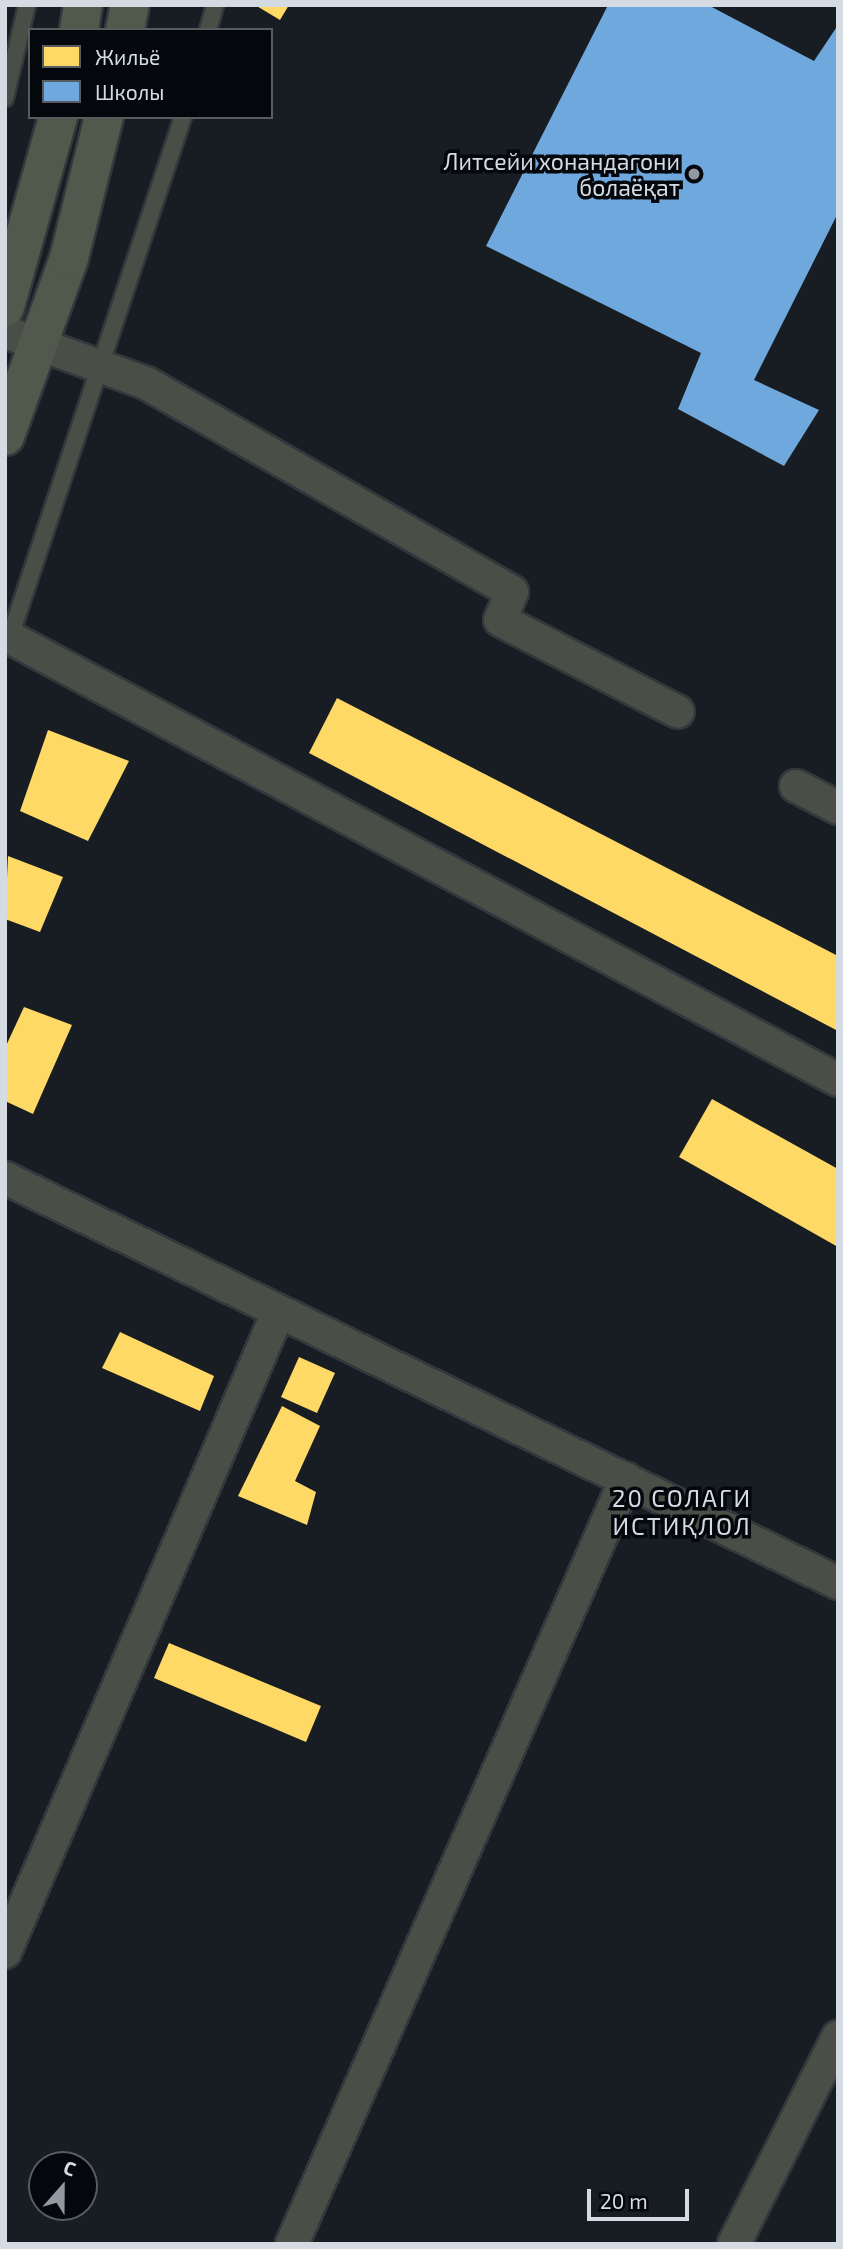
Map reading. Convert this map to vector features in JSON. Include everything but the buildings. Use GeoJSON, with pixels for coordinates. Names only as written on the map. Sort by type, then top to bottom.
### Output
{"type":"FeatureCollection","features":[{"type":"Feature","properties":{"kind":"main road"},"geometry":{"type":"LineString","coordinates":[[79,28],[83,5]]}},
{"type":"Feature","properties":{"kind":"main road"},"geometry":{"type":"LineString","coordinates":[[125,28],[130,5]]}},
{"type":"Feature","properties":{"kind":"main road"},"geometry":{"type":"LineString","coordinates":[[5,307],[57,119]]}},
{"type":"Feature","properties":{"kind":"main road"},"geometry":{"type":"LineString","coordinates":[[5,436],[22,337],[68,258],[103,119]]}},
{"type":"Feature","properties":{"kind":"street"},"geometry":{"type":"LineString","coordinates":[[22,337],[146,383],[512,592],[500,620],[678,712]]}},
{"type":"Feature","properties":{"kind":"street"},"geometry":{"type":"LineString","coordinates":[[7,642],[838,1080]]}},
{"type":"Feature","properties":{"kind":"street"},"geometry":{"type":"LineString","coordinates":[[796,786],[838,808]]}},
{"type":"Feature","properties":{"kind":"street"},"geometry":{"type":"LineString","coordinates":[[5,1178],[276,1315],[626,1479],[838,1583]]}},
{"type":"Feature","properties":{"kind":"street"},"geometry":{"type":"LineString","coordinates":[[5,1952],[276,1315]]}},
{"type":"Feature","properties":{"kind":"street"},"geometry":{"type":"LineString","coordinates":[[292,2244],[626,1479]]}},
{"type":"Feature","properties":{"kind":"street"},"geometry":{"type":"LineString","coordinates":[[734,2244],[838,2037]]}},
{"type":"Feature","properties":{"kind":"lane"},"geometry":{"type":"LineString","coordinates":[[5,98],[27,5]]}},
{"type":"Feature","properties":{"kind":"lane"},"geometry":{"type":"LineString","coordinates":[[209,28],[215,5]]}},
{"type":"Feature","properties":{"kind":"lane"},"geometry":{"type":"LineString","coordinates":[[7,642],[182,119]]}},
{"type":"Feature","properties":{"kind":"place","name":"Литсейи хонандагони болаёқат"},"geometry":{"type":"Point","coordinates":[694,174]}},
{"type":"Feature","properties":{"kind":"district","name":"20 СОЛАГИ ИСТИҚЛОЛ"},"geometry":{"type":"Point","coordinates":[682,1512]}}]}
